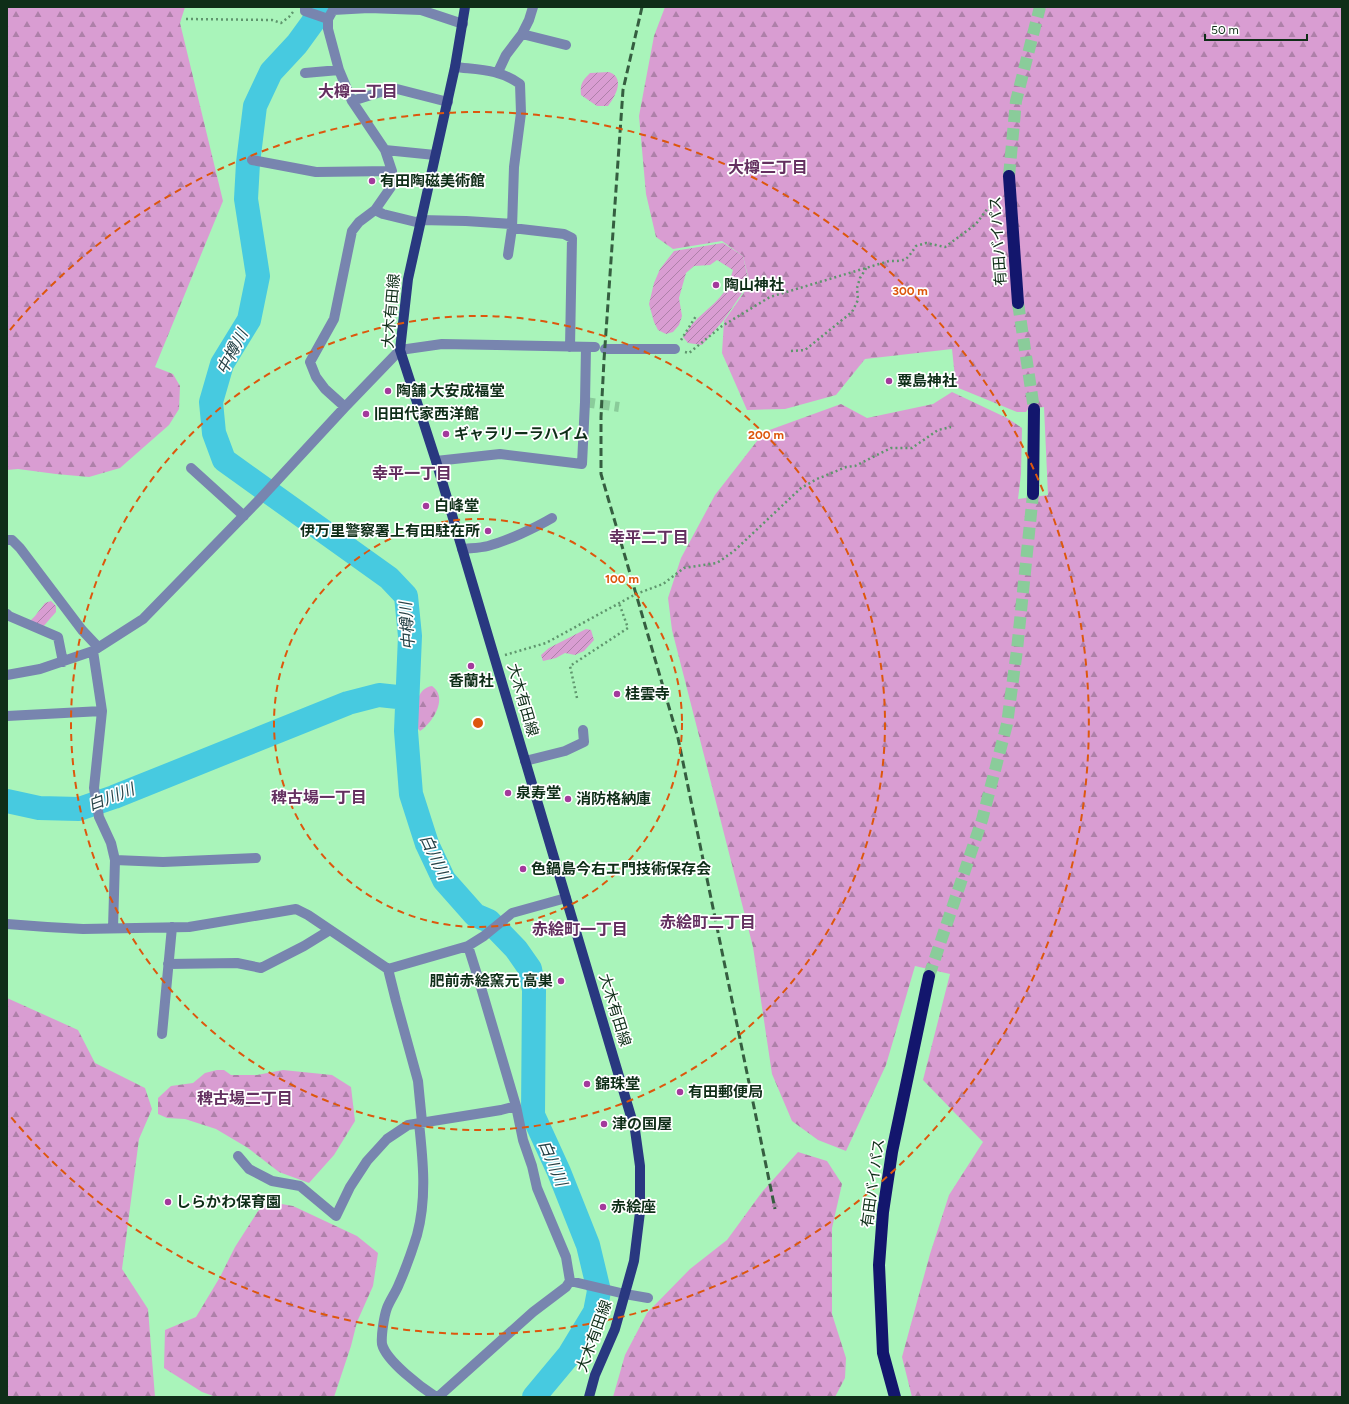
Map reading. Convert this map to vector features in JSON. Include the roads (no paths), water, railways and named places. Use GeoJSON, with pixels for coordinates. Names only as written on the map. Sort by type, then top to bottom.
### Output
{"type":"FeatureCollection","features":[{"type":"Feature","properties":{"kind":"highway","name":"有田バイパス"},"geometry":{"type":"LineString","coordinates":[[1009,176],[1018,303]]}},
{"type":"Feature","properties":{"kind":"highway"},"geometry":{"type":"LineString","coordinates":[[1033,494],[1034,409]]}},
{"type":"Feature","properties":{"kind":"highway","name":"有田バイパス"},"geometry":{"type":"LineString","coordinates":[[895,1397],[883,1353],[879,1265],[883,1212],[892,1152],[929,976]]}},
{"type":"Feature","properties":{"kind":"main road","name":"大木有田線"},"geometry":{"type":"LineString","coordinates":[[465,7],[448,102],[408,279],[400,350],[436,461],[634,1130],[640,1166],[640,1212],[634,1261],[615,1330],[595,1375],[589,1397]]}},
{"type":"Feature","properties":{"kind":"street"},"geometry":{"type":"LineString","coordinates":[[498,72],[506,55],[522,34],[529,20],[533,7]]}},
{"type":"Feature","properties":{"kind":"street"},"geometry":{"type":"LineString","coordinates":[[326,18],[333,10],[370,8],[421,10],[463,24]]}},
{"type":"Feature","properties":{"kind":"street"},"geometry":{"type":"LineString","coordinates":[[307,11],[326,18]]}},
{"type":"Feature","properties":{"kind":"street"},"geometry":{"type":"LineString","coordinates":[[326,18],[339,70],[352,101],[384,150],[392,171],[391,187],[375,210],[359,222],[352,231],[334,319],[310,362],[316,377],[325,390],[345,407]]}},
{"type":"Feature","properties":{"kind":"street"},"geometry":{"type":"LineString","coordinates":[[522,34],[566,45]]}},
{"type":"Feature","properties":{"kind":"street"},"geometry":{"type":"LineString","coordinates":[[455,67],[498,72],[512,78],[520,84],[521,113],[514,167],[512,226],[508,255]]}},
{"type":"Feature","properties":{"kind":"street"},"geometry":{"type":"LineString","coordinates":[[305,73],[339,70]]}},
{"type":"Feature","properties":{"kind":"street"},"geometry":{"type":"LineString","coordinates":[[352,101],[386,90],[397,89],[448,102]]}},
{"type":"Feature","properties":{"kind":"street"},"geometry":{"type":"LineString","coordinates":[[384,150],[435,155]]}},
{"type":"Feature","properties":{"kind":"street"},"geometry":{"type":"LineString","coordinates":[[252,160],[316,172],[392,171]]}},
{"type":"Feature","properties":{"kind":"street"},"geometry":{"type":"LineString","coordinates":[[375,210],[383,214],[420,222],[466,221],[564,234],[572,238],[570,347]]}},
{"type":"Feature","properties":{"kind":"street"},"geometry":{"type":"LineString","coordinates":[[7,676],[40,669],[96,649],[143,619],[244,516],[400,350],[442,344],[675,349]]}},
{"type":"Feature","properties":{"kind":"street"},"geometry":{"type":"LineString","coordinates":[[436,461],[500,454],[582,464],[585,402],[595,348]]}},
{"type":"Feature","properties":{"kind":"street"},"geometry":{"type":"LineString","coordinates":[[191,468],[244,516]]}},
{"type":"Feature","properties":{"kind":"street"},"geometry":{"type":"LineString","coordinates":[[462,549],[487,546],[509,538],[552,518]]}},
{"type":"Feature","properties":{"kind":"street"},"geometry":{"type":"LineString","coordinates":[[7,540],[12,540],[20,548],[96,649],[102,711],[94,788],[100,817],[111,843],[115,860],[113,928]]}},
{"type":"Feature","properties":{"kind":"street"},"geometry":{"type":"LineString","coordinates":[[7,614],[58,637],[63,662]]}},
{"type":"Feature","properties":{"kind":"street"},"geometry":{"type":"LineString","coordinates":[[7,716],[102,711]]}},
{"type":"Feature","properties":{"kind":"street"},"geometry":{"type":"LineString","coordinates":[[525,761],[565,751],[584,742],[584,730]]}},
{"type":"Feature","properties":{"kind":"street"},"geometry":{"type":"LineString","coordinates":[[115,860],[163,862],[256,858]]}},
{"type":"Feature","properties":{"kind":"street"},"geometry":{"type":"LineString","coordinates":[[388,969],[468,946],[484,936],[512,914],[566,898]]}},
{"type":"Feature","properties":{"kind":"street"},"geometry":{"type":"LineString","coordinates":[[7,924],[82,928],[189,927],[296,909],[308,915],[388,969],[418,1081],[424,1182],[417,1234],[399,1285],[386,1309],[382,1334],[382,1345],[388,1356],[419,1387],[437,1397],[533,1312],[566,1287],[570,1281],[566,1257],[537,1188],[532,1166],[523,1140],[516,1106],[468,946]]}},
{"type":"Feature","properties":{"kind":"street"},"geometry":{"type":"LineString","coordinates":[[162,1034],[172,927]]}},
{"type":"Feature","properties":{"kind":"street"},"geometry":{"type":"LineString","coordinates":[[168,964],[237,963],[261,968],[304,946],[330,930]]}},
{"type":"Feature","properties":{"kind":"street"},"geometry":{"type":"LineString","coordinates":[[238,1156],[249,1169],[272,1180],[300,1186],[336,1216],[350,1187],[367,1162],[387,1139],[408,1125],[501,1110],[516,1106]]}},
{"type":"Feature","properties":{"kind":"street"},"geometry":{"type":"LineString","coordinates":[[570,1281],[648,1298]]}},
{"type":"Feature","properties":{"kind":"waterway","name":"中樽川"},"geometry":{"type":"LineString","coordinates":[[319,7],[313,22],[297,44],[271,72],[255,106],[248,163],[246,199],[258,276],[249,320],[222,364],[211,402],[214,433],[224,460],[389,578],[406,596],[410,636],[406,731],[411,794],[427,844],[444,880],[475,915],[489,921],[516,949],[530,969],[534,990],[533,1115],[559,1172],[588,1245],[599,1291],[595,1312],[569,1355],[534,1397]]}},
{"type":"Feature","properties":{"kind":"waterway","name":"白川川"},"geometry":{"type":"LineString","coordinates":[[7,801],[39,808],[79,809],[114,797],[348,703],[379,695],[407,698]]}},
{"type":"Feature","properties":{"kind":"tunnel"},"geometry":{"type":"LineString","coordinates":[[1009,176],[1016,101],[1040,7]]}},
{"type":"Feature","properties":{"kind":"tunnel"},"geometry":{"type":"LineString","coordinates":[[1018,303],[1034,409]]}},
{"type":"Feature","properties":{"kind":"tunnel"},"geometry":{"type":"LineString","coordinates":[[585,402],[619,407]]}},
{"type":"Feature","properties":{"kind":"tunnel"},"geometry":{"type":"LineString","coordinates":[[929,976],[982,820],[1007,724],[1017,650],[1033,494]]}},
{"type":"Feature","properties":{"kind":"railway"},"geometry":{"type":"LineString","coordinates":[[642,7],[623,90],[604,360],[601,417],[601,474],[678,738],[775,1209]]}},
{"type":"Feature","properties":{"kind":"place","name":"有田陶磁美術館"},"geometry":{"type":"Point","coordinates":[372,181]}},
{"type":"Feature","properties":{"kind":"place","name":"陶山神社"},"geometry":{"type":"Point","coordinates":[716,285]}},
{"type":"Feature","properties":{"kind":"place","name":"粟島神社"},"geometry":{"type":"Point","coordinates":[889,381]}},
{"type":"Feature","properties":{"kind":"place","name":"陶舗 大安成福堂"},"geometry":{"type":"Point","coordinates":[388,391]}},
{"type":"Feature","properties":{"kind":"place","name":"旧田代家西洋館"},"geometry":{"type":"Point","coordinates":[366,414]}},
{"type":"Feature","properties":{"kind":"place","name":"ギャラリーラハイム"},"geometry":{"type":"Point","coordinates":[446,434]}},
{"type":"Feature","properties":{"kind":"place","name":"白峰堂"},"geometry":{"type":"Point","coordinates":[426,506]}},
{"type":"Feature","properties":{"kind":"place","name":"伊万里警察署上有田駐在所"},"geometry":{"type":"Point","coordinates":[488,531]}},
{"type":"Feature","properties":{"kind":"place","name":"香蘭社"},"geometry":{"type":"Point","coordinates":[471,666]}},
{"type":"Feature","properties":{"kind":"place","name":"桂雲寺"},"geometry":{"type":"Point","coordinates":[617,694]}},
{"type":"Feature","properties":{"kind":"place","name":"泉寿堂"},"geometry":{"type":"Point","coordinates":[508,793]}},
{"type":"Feature","properties":{"kind":"place","name":"消防格納庫"},"geometry":{"type":"Point","coordinates":[568,799]}},
{"type":"Feature","properties":{"kind":"place","name":"色鍋島今右エ門技術保存会"},"geometry":{"type":"Point","coordinates":[523,869]}},
{"type":"Feature","properties":{"kind":"place","name":"肥前赤絵窯元 高巣"},"geometry":{"type":"Point","coordinates":[561,981]}},
{"type":"Feature","properties":{"kind":"place","name":"錦珠堂"},"geometry":{"type":"Point","coordinates":[587,1084]}},
{"type":"Feature","properties":{"kind":"place","name":"有田郵便局"},"geometry":{"type":"Point","coordinates":[680,1092]}},
{"type":"Feature","properties":{"kind":"place","name":"津の国屋"},"geometry":{"type":"Point","coordinates":[604,1124]}},
{"type":"Feature","properties":{"kind":"place","name":"しらかわ保育園"},"geometry":{"type":"Point","coordinates":[168,1202]}},
{"type":"Feature","properties":{"kind":"place","name":"赤絵座"},"geometry":{"type":"Point","coordinates":[603,1207]}},
{"type":"Feature","properties":{"kind":"district","name":"大樽一丁目"},"geometry":{"type":"Point","coordinates":[358,91]}},
{"type":"Feature","properties":{"kind":"district","name":"大樽二丁目"},"geometry":{"type":"Point","coordinates":[768,167]}},
{"type":"Feature","properties":{"kind":"district","name":"幸平一丁目"},"geometry":{"type":"Point","coordinates":[412,473]}},
{"type":"Feature","properties":{"kind":"district","name":"幸平二丁目"},"geometry":{"type":"Point","coordinates":[649,537]}},
{"type":"Feature","properties":{"kind":"district","name":"稗古場一丁目"},"geometry":{"type":"Point","coordinates":[319,797]}},
{"type":"Feature","properties":{"kind":"district","name":"赤絵町二丁目"},"geometry":{"type":"Point","coordinates":[708,922]}},
{"type":"Feature","properties":{"kind":"district","name":"赤絵町一丁目"},"geometry":{"type":"Point","coordinates":[580,929]}},
{"type":"Feature","properties":{"kind":"district","name":"稗古場二丁目"},"geometry":{"type":"Point","coordinates":[245,1098]}}]}
